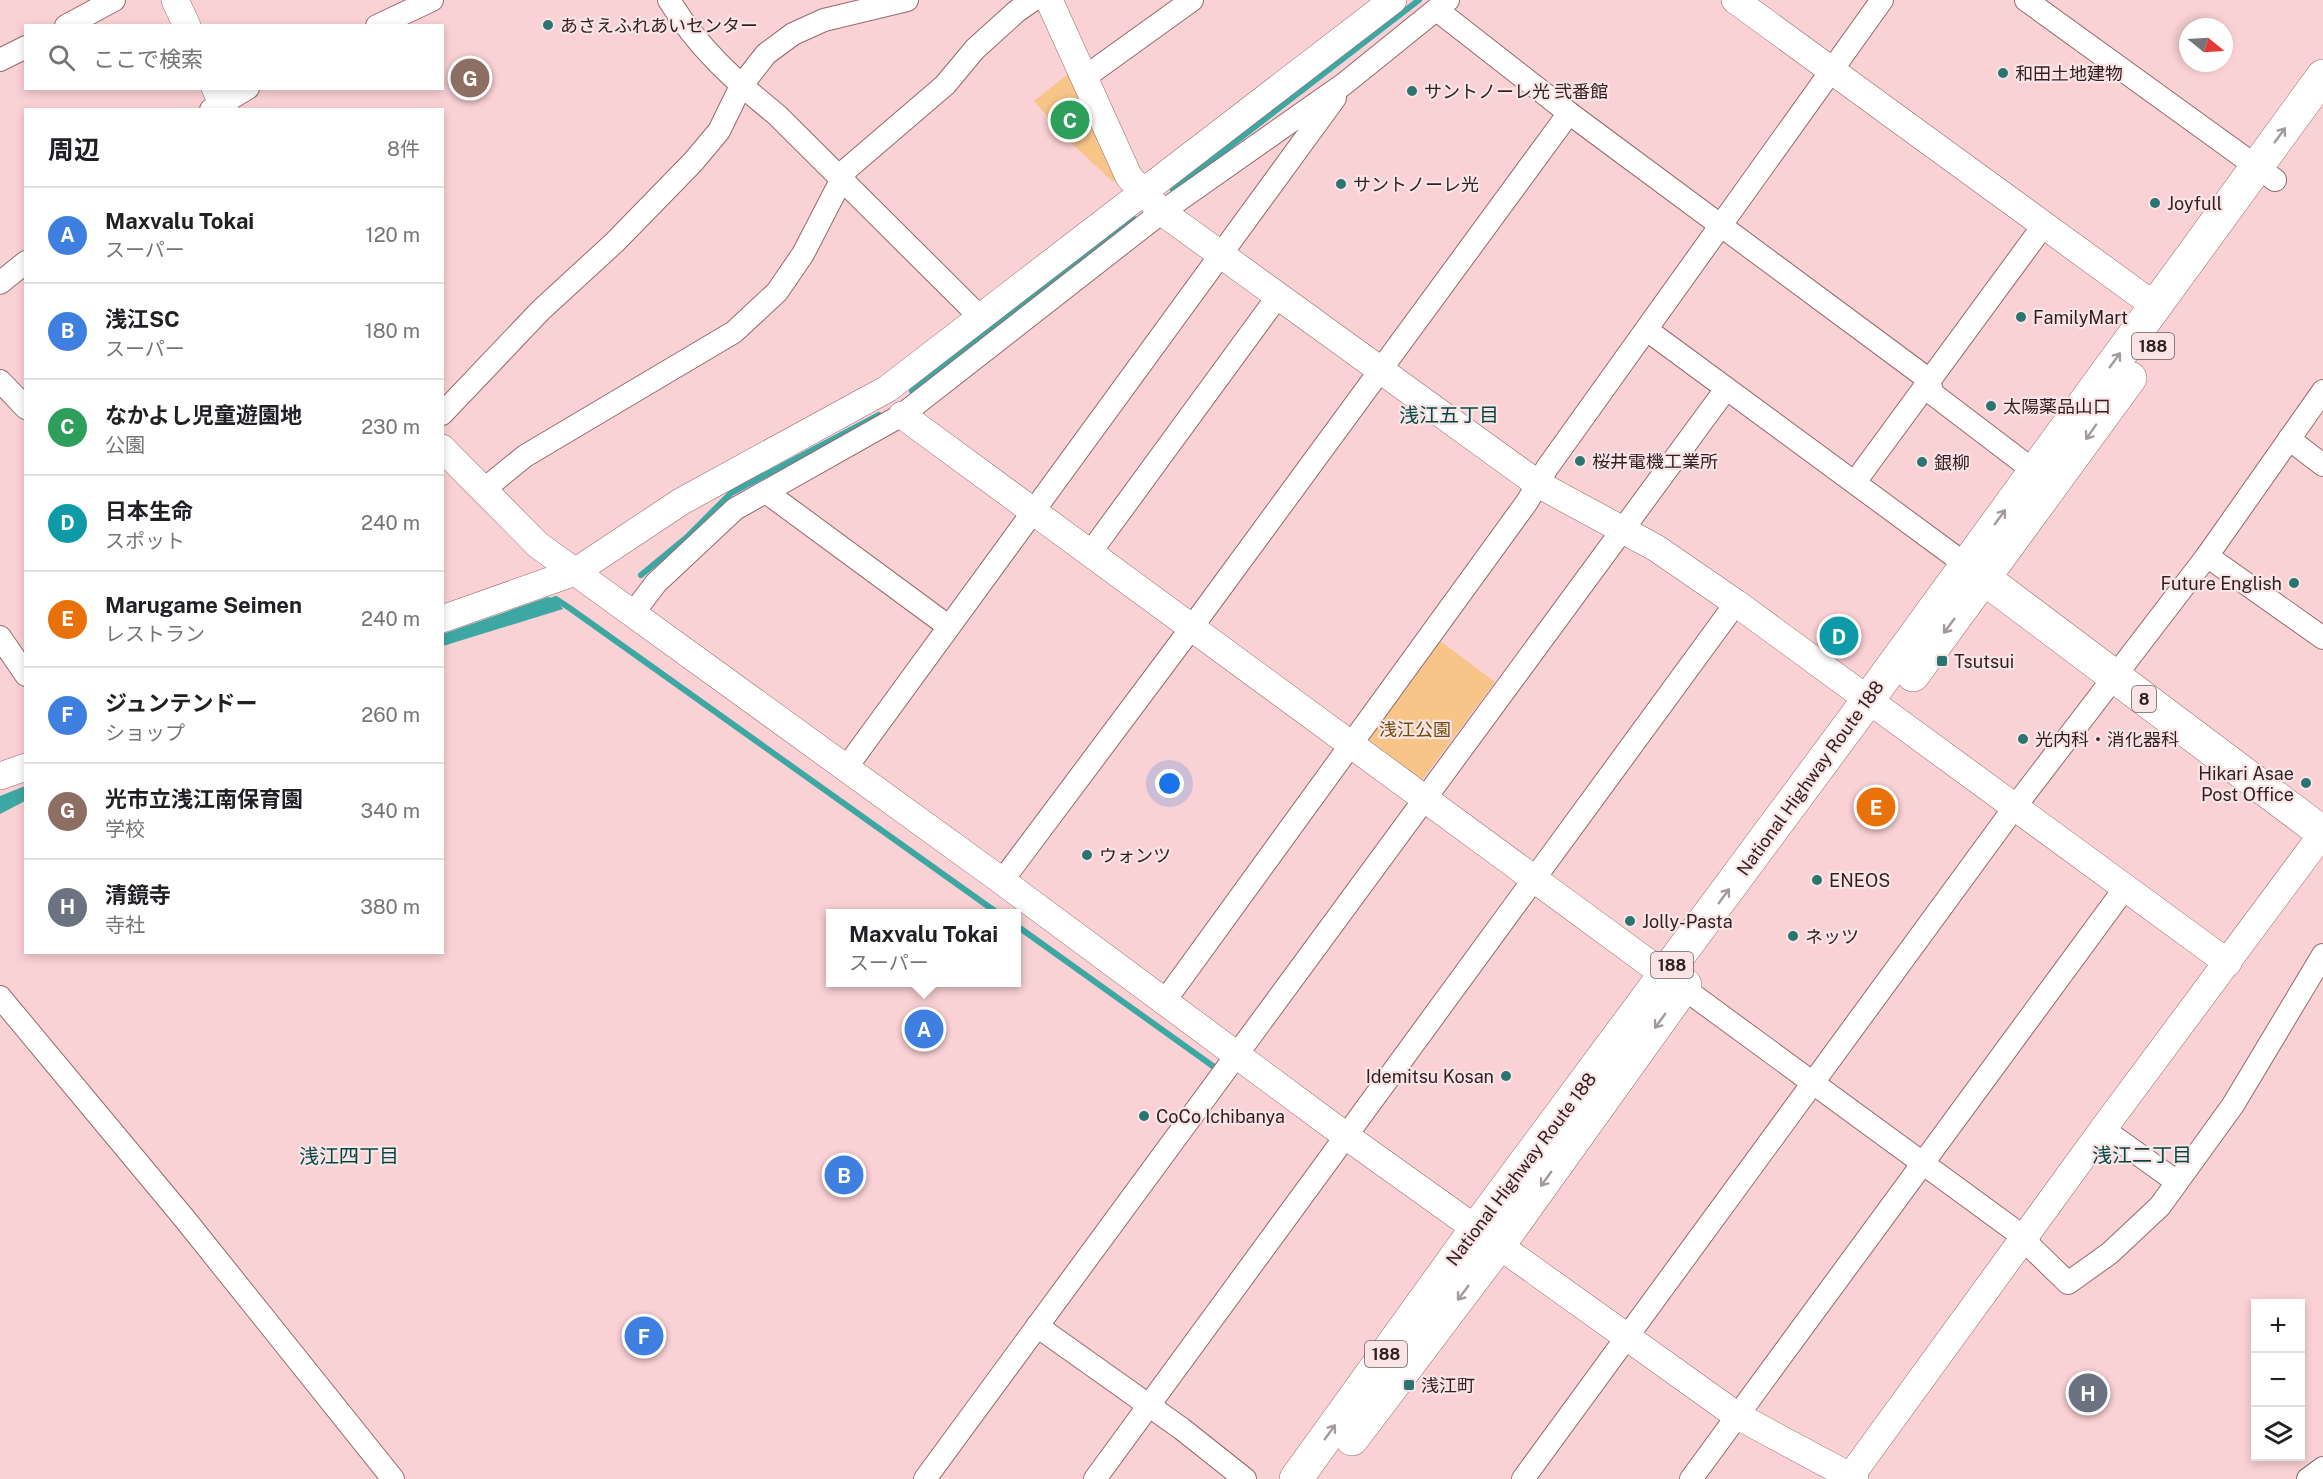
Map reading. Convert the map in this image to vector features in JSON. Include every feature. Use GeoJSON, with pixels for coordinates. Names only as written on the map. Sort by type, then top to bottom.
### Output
{"type":"FeatureCollection","features":[{"type":"Feature","properties":{"kind":"main road","name":"National Highway Route 188"},"geometry":{"type":"LineString","coordinates":[[1322,1479],[1487,1238],[2266,173],[2323,76]]}},
{"type":"Feature","properties":{"kind":"main road","name":"National Highway Route 188"},"geometry":{"type":"LineString","coordinates":[[2266,173],[2323,113]]}},
{"type":"Feature","properties":{"kind":"main road","name":"8"},"geometry":{"type":"LineString","coordinates":[[1975,572],[2323,833]]}},
{"type":"Feature","properties":{"kind":"main road","name":"National Highway Route 188"},"geometry":{"type":"LineString","coordinates":[[1296,1479],[1487,1238]]}},
{"type":"Feature","properties":{"kind":"street"},"geometry":{"type":"LineString","coordinates":[[70,24],[114,0]]}},
{"type":"Feature","properties":{"kind":"street"},"geometry":{"type":"LineString","coordinates":[[175,0],[186,24]]}},
{"type":"Feature","properties":{"kind":"street"},"geometry":{"type":"LineString","coordinates":[[384,15],[432,0]]}},
{"type":"Feature","properties":{"kind":"street"},"geometry":{"type":"LineString","coordinates":[[669,0],[687,28],[741,86],[777,115],[980,317]]}},
{"type":"Feature","properties":{"kind":"street"},"geometry":{"type":"LineString","coordinates":[[444,412],[541,310],[615,243],[693,162],[719,131],[741,86],[766,54],[793,34],[824,20],[907,0]]}},
{"type":"Feature","properties":{"kind":"street"},"geometry":{"type":"LineString","coordinates":[[482,490],[525,456],[734,332],[777,292],[803,254],[847,169],[945,85],[975,49],[1017,11],[1033,0]]}},
{"type":"Feature","properties":{"kind":"street"},"geometry":{"type":"LineString","coordinates":[[1049,0],[1129,177],[1162,212],[1538,484],[1656,548],[1736,603],[2228,963]]}},
{"type":"Feature","properties":{"kind":"street"},"geometry":{"type":"LineString","coordinates":[[1085,77],[1192,0]]}},
{"type":"Feature","properties":{"kind":"street"},"geometry":{"type":"LineString","coordinates":[[444,619],[575,572],[682,501],[887,389],[1393,0]]}},
{"type":"Feature","properties":{"kind":"street"},"geometry":{"type":"LineString","coordinates":[[1735,0],[2164,312]]}},
{"type":"Feature","properties":{"kind":"street"},"geometry":{"type":"LineString","coordinates":[[1164,1002],[1351,745],[1647,330],[1719,224],[1882,0]]}},
{"type":"Feature","properties":{"kind":"street"},"geometry":{"type":"LineString","coordinates":[[2026,0],[2266,173]]}},
{"type":"Feature","properties":{"kind":"street"},"geometry":{"type":"LineString","coordinates":[[634,612],[656,583],[735,509],[902,415],[1162,212],[1344,84],[1443,5],[1569,113],[1928,379],[1933,394],[2044,478]]}},
{"type":"Feature","properties":{"kind":"street"},"geometry":{"type":"LineString","coordinates":[[0,60],[24,48]]}},
{"type":"Feature","properties":{"kind":"street"},"geometry":{"type":"LineString","coordinates":[[846,768],[1344,84]]}},
{"type":"Feature","properties":{"kind":"street"},"geometry":{"type":"LineString","coordinates":[[218,102],[244,90]]}},
{"type":"Feature","properties":{"kind":"street"},"geometry":{"type":"LineString","coordinates":[[1002,880],[1192,627],[1569,113]]}},
{"type":"Feature","properties":{"kind":"street"},"geometry":{"type":"LineString","coordinates":[[1855,482],[1928,379],[2043,226]]}},
{"type":"Feature","properties":{"kind":"street"},"geometry":{"type":"LineString","coordinates":[[0,283],[24,264]]}},
{"type":"Feature","properties":{"kind":"street"},"geometry":{"type":"LineString","coordinates":[[1090,553],[1278,296]]}},
{"type":"Feature","properties":{"kind":"street"},"geometry":{"type":"LineString","coordinates":[[1647,330],[1975,572]]}},
{"type":"Feature","properties":{"kind":"street"},"geometry":{"type":"LineString","coordinates":[[0,381],[24,406]]}},
{"type":"Feature","properties":{"kind":"street"},"geometry":{"type":"LineString","coordinates":[[887,389],[902,415],[2025,1238],[2033,1250],[2068,1283],[2110,1253],[2160,1206],[2233,1105],[2323,955]]}},
{"type":"Feature","properties":{"kind":"street"},"geometry":{"type":"LineString","coordinates":[[925,1479],[1236,1054],[1624,532],[1726,389]]}},
{"type":"Feature","properties":{"kind":"street"},"geometry":{"type":"LineString","coordinates":[[1523,1479],[2014,808],[2207,556],[2323,391]]}},
{"type":"Feature","properties":{"kind":"street"},"geometry":{"type":"LineString","coordinates":[[2289,439],[2323,465]]}},
{"type":"Feature","properties":{"kind":"street"},"geometry":{"type":"LineString","coordinates":[[444,450],[538,545],[634,612],[1002,880],[1346,1136],[1626,1339],[1736,1415],[1852,1478],[2103,1129],[2323,833]]}},
{"type":"Feature","properties":{"kind":"street"},"geometry":{"type":"LineString","coordinates":[[766,492],[948,626]]}},
{"type":"Feature","properties":{"kind":"street"},"geometry":{"type":"LineString","coordinates":[[2207,556],[2323,638]]}},
{"type":"Feature","properties":{"kind":"street"},"geometry":{"type":"LineString","coordinates":[[1095,1479],[1736,603]]}},
{"type":"Feature","properties":{"kind":"street"},"geometry":{"type":"LineString","coordinates":[[0,637],[24,672]]}},
{"type":"Feature","properties":{"kind":"street"},"geometry":{"type":"LineString","coordinates":[[0,776],[24,768]]}},
{"type":"Feature","properties":{"kind":"street"},"geometry":{"type":"LineString","coordinates":[[1691,1479],[2125,888]]}},
{"type":"Feature","properties":{"kind":"street"},"geometry":{"type":"LineString","coordinates":[[0,998],[184,1218],[393,1479]]}},
{"type":"Feature","properties":{"kind":"street"},"geometry":{"type":"LineString","coordinates":[[2103,1129],[2177,1182]]}},
{"type":"Feature","properties":{"kind":"street"},"geometry":{"type":"LineString","coordinates":[[1037,1326],[1149,1406],[1245,1479]]}},
{"type":"Feature","properties":{"kind":"street"},"geometry":{"type":"LineString","coordinates":[[2308,1479],[2323,1468]]}},
{"type":"Feature","properties":{"kind":"green space"},"geometry":{"type":"Polygon","coordinates":[[[1068,74],[1118,179],[1113,182],[1067,139],[1034,101],[1068,74]]]}},
{"type":"Feature","properties":{"kind":"green space","name":"浅江公園"},"geometry":{"type":"Polygon","coordinates":[[[1439,640],[1495,682],[1422,780],[1365,737],[1439,640]]]}},
{"type":"Feature","properties":{"kind":"water"},"geometry":{"type":"Polygon","coordinates":[[[548,597],[556,599],[563,609],[444,646],[444,634],[548,597]]]}},
{"type":"Feature","properties":{"kind":"water"},"geometry":{"type":"Polygon","coordinates":[[[24,786],[24,802],[0,814],[0,796],[24,786]]]}},
{"type":"Feature","properties":{"kind":"waterway"},"geometry":{"type":"LineString","coordinates":[[1173,190],[1419,0]]}},
{"type":"Feature","properties":{"kind":"waterway"},"geometry":{"type":"LineString","coordinates":[[912,391],[1133,218]]}},
{"type":"Feature","properties":{"kind":"waterway"},"geometry":{"type":"LineString","coordinates":[[641,575],[687,537],[731,493],[879,415]]}},
{"type":"Feature","properties":{"kind":"waterway"},"geometry":{"type":"LineString","coordinates":[[551,601],[556,599],[571,609],[992,909]]}},
{"type":"Feature","properties":{"kind":"waterway"},"geometry":{"type":"LineString","coordinates":[[1021,929],[1217,1069]]}},
{"type":"Feature","properties":{"kind":"place","name":"あさえふれあいセンター"},"geometry":{"type":"Point","coordinates":[548,25]}},
{"type":"Feature","properties":{"kind":"place","name":"和田土地建物"},"geometry":{"type":"Point","coordinates":[2003,73]}},
{"type":"Feature","properties":{"kind":"place","name":"光市立浅江南保育園"},"geometry":{"type":"Point","coordinates":[470,78]}},
{"type":"Feature","properties":{"kind":"place","name":"サントノーレ光 弐番館"},"geometry":{"type":"Point","coordinates":[1412,91]}},
{"type":"Feature","properties":{"kind":"place","name":"なかよし児童遊園地"},"geometry":{"type":"Point","coordinates":[1070,120]}},
{"type":"Feature","properties":{"kind":"place","name":"サントノーレ光"},"geometry":{"type":"Point","coordinates":[1341,184]}},
{"type":"Feature","properties":{"kind":"place","name":"Joyfull"},"geometry":{"type":"Point","coordinates":[2155,203]}},
{"type":"Feature","properties":{"kind":"place","name":"FamilyMart"},"geometry":{"type":"Point","coordinates":[2021,317]}},
{"type":"Feature","properties":{"kind":"place","name":"太陽薬品山口"},"geometry":{"type":"Point","coordinates":[1991,406]}},
{"type":"Feature","properties":{"kind":"place","name":"桜井電機工業所"},"geometry":{"type":"Point","coordinates":[1580,461]}},
{"type":"Feature","properties":{"kind":"place","name":"銀柳"},"geometry":{"type":"Point","coordinates":[1922,462]}},
{"type":"Feature","properties":{"kind":"place","name":"Future English"},"geometry":{"type":"Point","coordinates":[2294,583]}},
{"type":"Feature","properties":{"kind":"place","name":"日本生命"},"geometry":{"type":"Point","coordinates":[1839,636]}},
{"type":"Feature","properties":{"kind":"place","name":"Tsutsui"},"geometry":{"type":"Point","coordinates":[1942,661]}},
{"type":"Feature","properties":{"kind":"place","name":"光内科・消化器科"},"geometry":{"type":"Point","coordinates":[2023,739]}},
{"type":"Feature","properties":{"kind":"place","name":"Hikari Asae Post Office"},"geometry":{"type":"Point","coordinates":[2306,783]}},
{"type":"Feature","properties":{"kind":"place","name":"Marugame Seimen"},"geometry":{"type":"Point","coordinates":[1876,807]}},
{"type":"Feature","properties":{"kind":"place","name":"ウォンツ"},"geometry":{"type":"Point","coordinates":[1087,855]}},
{"type":"Feature","properties":{"kind":"place","name":"ENEOS"},"geometry":{"type":"Point","coordinates":[1817,880]}},
{"type":"Feature","properties":{"kind":"place","name":"Jolly-Pasta"},"geometry":{"type":"Point","coordinates":[1630,921]}},
{"type":"Feature","properties":{"kind":"place","name":"ネッツ"},"geometry":{"type":"Point","coordinates":[1793,936]}},
{"type":"Feature","properties":{"kind":"place","name":"Maxvalu Tokai"},"geometry":{"type":"Point","coordinates":[924,1029]}},
{"type":"Feature","properties":{"kind":"place","name":"Idemitsu Kosan"},"geometry":{"type":"Point","coordinates":[1506,1076]}},
{"type":"Feature","properties":{"kind":"place","name":"CoCo Ichibanya"},"geometry":{"type":"Point","coordinates":[1144,1116]}},
{"type":"Feature","properties":{"kind":"place","name":"浅江SC"},"geometry":{"type":"Point","coordinates":[844,1175]}},
{"type":"Feature","properties":{"kind":"place","name":"ジュンテンドー"},"geometry":{"type":"Point","coordinates":[644,1336]}},
{"type":"Feature","properties":{"kind":"place","name":"浅江町"},"geometry":{"type":"Point","coordinates":[1409,1385]}},
{"type":"Feature","properties":{"kind":"place","name":"清鏡寺"},"geometry":{"type":"Point","coordinates":[2088,1393]}},
{"type":"Feature","properties":{"kind":"district","name":"浅江五丁目"},"geometry":{"type":"Point","coordinates":[1449,415]}},
{"type":"Feature","properties":{"kind":"district","name":"浅江二丁目"},"geometry":{"type":"Point","coordinates":[2142,1155]}},
{"type":"Feature","properties":{"kind":"district","name":"浅江四丁目"},"geometry":{"type":"Point","coordinates":[349,1156]}}]}
